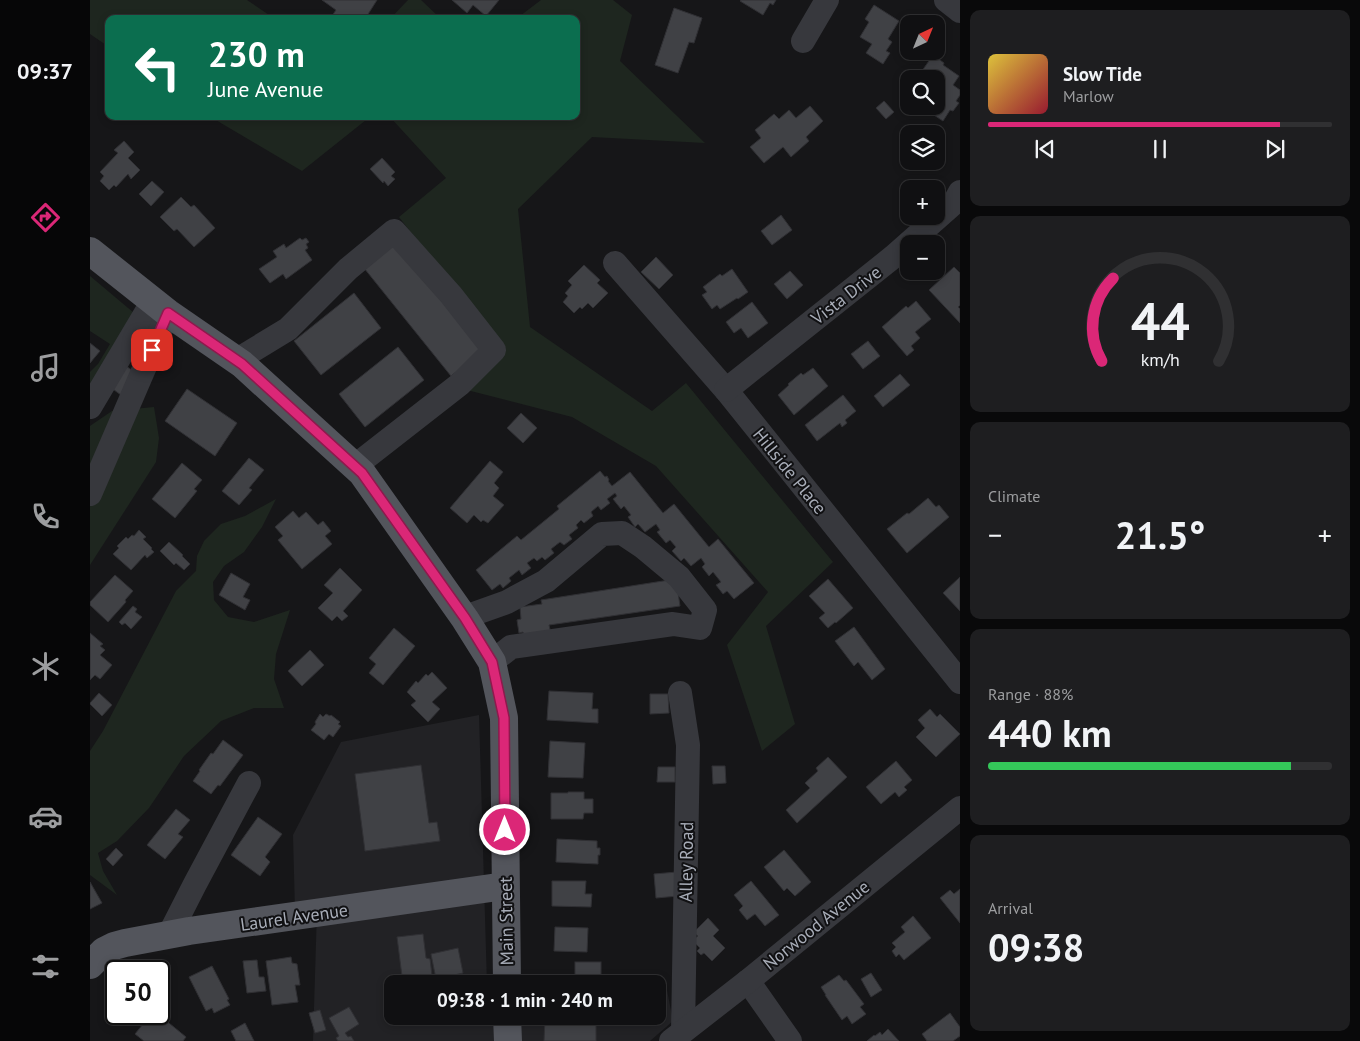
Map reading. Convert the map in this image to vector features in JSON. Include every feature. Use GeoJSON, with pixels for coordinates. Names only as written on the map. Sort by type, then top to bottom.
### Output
{"type":"FeatureCollection","features":[{"type":"Feature","properties":{"kind":"main road","name":"Main Street"},"geometry":{"type":"LineString","coordinates":[[90,251],[160,307],[236,360],[362,473],[465,618],[492,662],[504,718],[507,975]]}},
{"type":"Feature","properties":{"kind":"main road","name":"Laurel Avenue"},"geometry":{"type":"LineString","coordinates":[[90,965],[104,951],[114,946],[169,935],[505,886]]}},
{"type":"Feature","properties":{"kind":"main road"},"geometry":{"type":"LineString","coordinates":[[507,1025],[508,1041]]}},
{"type":"Feature","properties":{"kind":"street"},"geometry":{"type":"LineString","coordinates":[[803,41],[827,0]]}},
{"type":"Feature","properties":{"kind":"street"},"geometry":{"type":"LineString","coordinates":[[946,0],[960,11]]}},
{"type":"Feature","properties":{"kind":"street","name":"Vista Drive"},"geometry":{"type":"LineString","coordinates":[[726,390],[893,257],[954,203],[960,192]]}},
{"type":"Feature","properties":{"kind":"street"},"geometry":{"type":"LineString","coordinates":[[236,360],[288,330],[348,269],[394,231],[451,295],[494,350],[460,384],[355,466]]}},
{"type":"Feature","properties":{"kind":"street","name":"Hillside Place"},"geometry":{"type":"LineString","coordinates":[[615,263],[726,390],[960,682]]}},
{"type":"Feature","properties":{"kind":"street"},"geometry":{"type":"LineString","coordinates":[[90,407],[160,307]]}},
{"type":"Feature","properties":{"kind":"street"},"geometry":{"type":"LineString","coordinates":[[90,494],[160,307]]}},
{"type":"Feature","properties":{"kind":"street"},"geometry":{"type":"LineString","coordinates":[[465,618],[506,602],[546,581],[602,534],[622,533],[643,547],[679,577],[705,610],[700,628],[674,624],[512,647],[492,662]]}},
{"type":"Feature","properties":{"kind":"street","name":"Alley Road"},"geometry":{"type":"LineString","coordinates":[[677,1036],[688,745],[680,693]]}},
{"type":"Feature","properties":{"kind":"street"},"geometry":{"type":"LineString","coordinates":[[169,935],[249,784]]}},
{"type":"Feature","properties":{"kind":"street","name":"Norwood Avenue"},"geometry":{"type":"LineString","coordinates":[[677,1036],[748,981],[960,808]]}},
{"type":"Feature","properties":{"kind":"street"},"geometry":{"type":"LineString","coordinates":[[748,981],[790,1041]]}},
{"type":"Feature","properties":{"kind":"shaded area"},"geometry":{"type":"Polygon","coordinates":[[[90,0],[247,0],[269,15],[105,15],[105,44],[90,34],[90,0]]]}},
{"type":"Feature","properties":{"kind":"shaded area"},"geometry":{"type":"Polygon","coordinates":[[[408,0],[421,0],[437,15],[394,15],[408,0]]]}},
{"type":"Feature","properties":{"kind":"shaded area"},"geometry":{"type":"Polygon","coordinates":[[[541,0],[613,0],[632,15],[620,61],[705,143],[592,137],[518,209],[530,327],[652,411],[686,383],[833,562],[766,626],[795,724],[762,751],[727,645],[768,592],[656,466],[572,417],[463,389],[504,353],[399,217],[446,178],[393,120],[580,120],[580,15],[521,15],[541,0]]]}},
{"type":"Feature","properties":{"kind":"shaded area"},"geometry":{"type":"Polygon","coordinates":[[[216,120],[366,120],[302,171],[216,120]]]}},
{"type":"Feature","properties":{"kind":"shaded area"},"geometry":{"type":"Polygon","coordinates":[[[90,276],[134,313],[99,381],[90,420],[90,372],[98,364],[110,344],[90,331],[90,276]]]}},
{"type":"Feature","properties":{"kind":"shaded area"},"geometry":{"type":"Polygon","coordinates":[[[154,407],[159,438],[156,462],[90,565],[90,426],[112,411],[154,407]]]}},
{"type":"Feature","properties":{"kind":"shaded area"},"geometry":{"type":"Polygon","coordinates":[[[276,499],[262,527],[244,552],[224,566],[213,582],[214,600],[228,617],[254,622],[290,610],[276,654],[274,679],[284,708],[254,708],[221,721],[184,756],[149,808],[117,841],[98,853],[103,871],[117,895],[90,875],[90,751],[103,731],[176,591],[196,571],[197,556],[204,541],[221,524],[245,516],[276,499]]]}},
{"type":"Feature","properties":{"kind":"shaded area"},"geometry":{"type":"Polygon","coordinates":[[[479,715],[487,975],[384,975],[384,1025],[666,1025],[666,990],[673,1021],[650,1041],[313,1041],[317,910],[295,911],[293,835],[341,742],[479,715]]]}},
{"type":"Feature","properties":{"kind":"building"},"geometry":{"type":"Polygon","coordinates":[[[322,0],[377,0],[368,15],[333,15],[336,10],[322,0]]]}},
{"type":"Feature","properties":{"kind":"building"},"geometry":{"type":"Polygon","coordinates":[[[452,0],[499,0],[487,15],[473,5],[467,13],[452,0]]]}},
{"type":"Feature","properties":{"kind":"building"},"geometry":{"type":"Polygon","coordinates":[[[741,0],[776,0],[773,5],[770,3],[763,15],[741,0]]]}},
{"type":"Feature","properties":{"kind":"building"},"geometry":{"type":"Polygon","coordinates":[[[874,5],[899,21],[888,39],[892,42],[886,51],[890,53],[883,64],[866,53],[872,44],[860,37],[869,22],[865,19],[874,5]]]}},
{"type":"Feature","properties":{"kind":"building"},"geometry":{"type":"Polygon","coordinates":[[[674,8],[702,18],[694,43],[689,42],[678,73],[655,65],[674,8]]]}},
{"type":"Feature","properties":{"kind":"building"},"geometry":{"type":"Polygon","coordinates":[[[930,60],[940,60],[944,63],[943,65],[959,76],[953,85],[960,90],[960,95],[956,101],[959,103],[953,111],[950,110],[943,121],[934,115],[945,115],[945,70],[923,70],[930,60]]]}},
{"type":"Feature","properties":{"kind":"building"},"geometry":{"type":"Polygon","coordinates":[[[884,101],[894,112],[886,119],[876,108],[884,101]]]}},
{"type":"Feature","properties":{"kind":"building"},"geometry":{"type":"Polygon","coordinates":[[[810,106],[823,121],[806,137],[809,141],[791,157],[783,147],[764,163],[750,147],[761,138],[755,130],[774,114],[779,119],[789,110],[796,118],[810,106]]]}},
{"type":"Feature","properties":{"kind":"building"},"geometry":{"type":"Polygon","coordinates":[[[124,141],[134,152],[128,158],[140,170],[131,179],[128,174],[116,187],[114,185],[109,190],[100,181],[104,176],[100,172],[118,153],[114,150],[124,141]]]}},
{"type":"Feature","properties":{"kind":"building"},"geometry":{"type":"Polygon","coordinates":[[[382,158],[395,172],[391,176],[395,179],[388,186],[370,169],[382,158]]]}},
{"type":"Feature","properties":{"kind":"building"},"geometry":{"type":"Polygon","coordinates":[[[152,181],[164,192],[151,206],[139,194],[152,181]]]}},
{"type":"Feature","properties":{"kind":"building"},"geometry":{"type":"Polygon","coordinates":[[[181,197],[191,207],[194,205],[215,228],[194,247],[177,229],[174,231],[160,217],[181,197]]]}},
{"type":"Feature","properties":{"kind":"building"},"geometry":{"type":"Polygon","coordinates":[[[781,215],[792,230],[772,245],[761,231],[781,215]]]}},
{"type":"Feature","properties":{"kind":"building"},"geometry":{"type":"Polygon","coordinates":[[[393,236],[484,350],[451,376],[360,263],[393,236]]]}},
{"type":"Feature","properties":{"kind":"building"},"geometry":{"type":"Polygon","coordinates":[[[300,238],[302,240],[306,238],[309,242],[306,244],[308,248],[305,250],[312,260],[286,279],[283,274],[270,283],[259,269],[277,257],[273,251],[284,244],[286,248],[300,238]]]}},
{"type":"Feature","properties":{"kind":"building"},"geometry":{"type":"Polygon","coordinates":[[[656,257],[673,275],[659,289],[641,272],[656,257]]]}},
{"type":"Feature","properties":{"kind":"building"},"geometry":{"type":"Polygon","coordinates":[[[584,265],[600,280],[597,283],[608,293],[593,308],[588,303],[574,313],[563,302],[568,296],[565,293],[572,285],[568,281],[584,265]]]}},
{"type":"Feature","properties":{"kind":"building"},"geometry":{"type":"Polygon","coordinates":[[[954,267],[960,273],[960,305],[958,307],[960,309],[960,323],[929,290],[940,280],[945,280],[945,275],[954,267]]]}},
{"type":"Feature","properties":{"kind":"building"},"geometry":{"type":"Polygon","coordinates":[[[732,269],[748,292],[720,309],[717,305],[712,309],[702,295],[707,292],[703,287],[720,274],[722,276],[732,269]]]}},
{"type":"Feature","properties":{"kind":"building"},"geometry":{"type":"Polygon","coordinates":[[[790,271],[803,285],[787,299],[774,284],[790,271]]]}},
{"type":"Feature","properties":{"kind":"building"},"geometry":{"type":"Polygon","coordinates":[[[354,293],[381,328],[321,375],[294,341],[354,293]]]}},
{"type":"Feature","properties":{"kind":"building"},"geometry":{"type":"Polygon","coordinates":[[[916,301],[931,319],[915,332],[920,338],[911,346],[914,350],[907,356],[882,327],[906,306],[908,308],[916,301]]]}},
{"type":"Feature","properties":{"kind":"building"},"geometry":{"type":"Polygon","coordinates":[[[752,302],[768,323],[748,338],[741,328],[734,333],[726,322],[752,302]]]}},
{"type":"Feature","properties":{"kind":"building"},"geometry":{"type":"Polygon","coordinates":[[[868,341],[880,356],[863,369],[851,354],[868,341]]]}},
{"type":"Feature","properties":{"kind":"building"},"geometry":{"type":"Polygon","coordinates":[[[90,343],[100,351],[90,363],[90,343]]]}},
{"type":"Feature","properties":{"kind":"building"},"geometry":{"type":"Polygon","coordinates":[[[398,347],[424,380],[365,427],[339,394],[398,347]]]}},
{"type":"Feature","properties":{"kind":"building"},"geometry":{"type":"Polygon","coordinates":[[[122,363],[137,374],[121,395],[106,384],[122,363]]]}},
{"type":"Feature","properties":{"kind":"building"},"geometry":{"type":"Polygon","coordinates":[[[813,368],[828,386],[794,415],[778,395],[801,373],[803,375],[813,368]]]}},
{"type":"Feature","properties":{"kind":"building"},"geometry":{"type":"Polygon","coordinates":[[[900,374],[910,385],[883,407],[874,396],[900,374]]]}},
{"type":"Feature","properties":{"kind":"building"},"geometry":{"type":"Polygon","coordinates":[[[187,389],[237,423],[215,456],[165,421],[187,389]]]}},
{"type":"Feature","properties":{"kind":"building"},"geometry":{"type":"Polygon","coordinates":[[[843,395],[856,411],[845,420],[847,423],[842,427],[840,423],[817,441],[805,425],[843,395]]]}},
{"type":"Feature","properties":{"kind":"building"},"geometry":{"type":"Polygon","coordinates":[[[521,413],[537,428],[523,443],[507,428],[521,413]]]}},
{"type":"Feature","properties":{"kind":"building"},"geometry":{"type":"Polygon","coordinates":[[[249,458],[264,470],[249,488],[252,490],[239,505],[222,491],[249,458]]]}},
{"type":"Feature","properties":{"kind":"building"},"geometry":{"type":"Polygon","coordinates":[[[490,461],[503,472],[494,483],[499,488],[493,496],[504,505],[488,523],[483,520],[481,522],[474,515],[467,523],[450,508],[490,461]]]}},
{"type":"Feature","properties":{"kind":"building"},"geometry":{"type":"Polygon","coordinates":[[[182,463],[202,480],[194,489],[197,491],[175,518],[152,499],[182,463]]]}},
{"type":"Feature","properties":{"kind":"building"},"geometry":{"type":"Polygon","coordinates":[[[600,471],[605,477],[607,476],[612,486],[630,472],[663,513],[674,504],[709,547],[718,539],[754,583],[734,599],[727,591],[723,594],[716,585],[721,582],[713,572],[709,576],[702,567],[705,564],[701,558],[691,566],[684,558],[681,561],[672,551],[676,547],[670,540],[666,543],[657,532],[660,530],[656,524],[645,532],[638,524],[635,527],[628,517],[631,515],[624,506],[621,509],[613,499],[617,496],[615,493],[607,499],[610,503],[601,510],[598,506],[591,512],[593,516],[584,523],[581,520],[576,525],[578,528],[569,535],[572,539],[564,545],[560,542],[551,549],[554,553],[545,560],[542,557],[537,561],[534,558],[527,563],[531,568],[522,575],[519,570],[509,578],[511,581],[503,588],[500,584],[492,590],[476,570],[517,536],[521,540],[559,509],[557,506],[600,471]]]}},
{"type":"Feature","properties":{"kind":"building"},"geometry":{"type":"Polygon","coordinates":[[[928,498],[936,507],[939,505],[949,517],[907,553],[887,529],[928,498]]]}},
{"type":"Feature","properties":{"kind":"building"},"geometry":{"type":"Polygon","coordinates":[[[293,511],[299,518],[306,512],[318,525],[323,521],[331,531],[325,536],[332,544],[302,569],[278,540],[283,536],[275,527],[293,511]]]}},
{"type":"Feature","properties":{"kind":"building"},"geometry":{"type":"Polygon","coordinates":[[[139,530],[146,537],[143,539],[154,552],[147,558],[145,555],[131,570],[113,554],[119,548],[117,546],[126,537],[128,539],[132,535],[134,536],[139,530]]]}},
{"type":"Feature","properties":{"kind":"building"},"geometry":{"type":"Polygon","coordinates":[[[169,542],[190,564],[184,570],[176,563],[174,565],[160,551],[169,542]]]}},
{"type":"Feature","properties":{"kind":"building"},"geometry":{"type":"Polygon","coordinates":[[[340,568],[362,590],[343,611],[348,616],[342,621],[337,616],[332,621],[318,608],[333,593],[324,585],[340,568]]]}},
{"type":"Feature","properties":{"kind":"building"},"geometry":{"type":"Polygon","coordinates":[[[231,573],[250,584],[243,597],[250,600],[245,610],[219,595],[231,573]]]}},
{"type":"Feature","properties":{"kind":"building"},"geometry":{"type":"Polygon","coordinates":[[[115,575],[133,591],[108,622],[90,605],[90,602],[115,575]]]}},
{"type":"Feature","properties":{"kind":"building"},"geometry":{"type":"Polygon","coordinates":[[[960,577],[960,611],[943,593],[960,577]]]}},
{"type":"Feature","properties":{"kind":"building"},"geometry":{"type":"Polygon","coordinates":[[[676,579],[680,606],[549,625],[551,634],[524,638],[523,632],[519,633],[517,620],[521,619],[520,607],[542,604],[541,600],[676,579]]]}},
{"type":"Feature","properties":{"kind":"building"},"geometry":{"type":"Polygon","coordinates":[[[828,579],[853,608],[828,628],[819,618],[825,613],[809,596],[828,579]]]}},
{"type":"Feature","properties":{"kind":"building"},"geometry":{"type":"Polygon","coordinates":[[[133,606],[137,609],[135,612],[142,617],[131,629],[125,623],[122,625],[119,622],[133,606]]]}},
{"type":"Feature","properties":{"kind":"building"},"geometry":{"type":"Polygon","coordinates":[[[854,627],[885,669],[872,680],[858,662],[854,666],[835,641],[854,627]]]}},
{"type":"Feature","properties":{"kind":"building"},"geometry":{"type":"Polygon","coordinates":[[[394,628],[415,646],[383,685],[369,673],[376,664],[369,658],[394,628]]]}},
{"type":"Feature","properties":{"kind":"building"},"geometry":{"type":"Polygon","coordinates":[[[90,633],[103,644],[100,646],[105,650],[100,655],[112,665],[100,679],[95,675],[90,680],[90,633]]]}},
{"type":"Feature","properties":{"kind":"building"},"geometry":{"type":"Polygon","coordinates":[[[310,650],[324,665],[302,686],[288,671],[310,650]]]}},
{"type":"Feature","properties":{"kind":"building"},"geometry":{"type":"Polygon","coordinates":[[[432,672],[447,688],[432,702],[440,709],[428,722],[411,705],[416,701],[407,692],[416,681],[418,683],[426,674],[428,676],[432,672]]]}},
{"type":"Feature","properties":{"kind":"building"},"geometry":{"type":"Polygon","coordinates":[[[549,691],[593,693],[592,709],[598,709],[598,723],[547,720],[549,691]]]}},
{"type":"Feature","properties":{"kind":"building"},"geometry":{"type":"Polygon","coordinates":[[[99,693],[112,705],[102,716],[90,704],[99,693]]]}},
{"type":"Feature","properties":{"kind":"building"},"geometry":{"type":"Polygon","coordinates":[[[650,694],[668,694],[669,713],[650,714],[650,694]]]}},
{"type":"Feature","properties":{"kind":"building"},"geometry":{"type":"Polygon","coordinates":[[[930,709],[937,717],[940,714],[960,734],[936,757],[916,737],[925,728],[918,720],[930,709]]]}},
{"type":"Feature","properties":{"kind":"building"},"geometry":{"type":"Polygon","coordinates":[[[320,714],[323,717],[326,714],[331,715],[340,722],[338,724],[341,726],[333,737],[329,734],[324,740],[311,730],[320,714]]]}},
{"type":"Feature","properties":{"kind":"building"},"geometry":{"type":"Polygon","coordinates":[[[223,740],[243,755],[220,786],[218,785],[211,794],[193,781],[211,753],[213,754],[223,740]]]}},
{"type":"Feature","properties":{"kind":"building"},"geometry":{"type":"Polygon","coordinates":[[[550,741],[585,743],[583,778],[548,777],[550,741]]]}},
{"type":"Feature","properties":{"kind":"building"},"geometry":{"type":"Polygon","coordinates":[[[828,757],[847,777],[797,823],[786,810],[810,788],[805,783],[818,771],[816,768],[828,757]]]}},
{"type":"Feature","properties":{"kind":"building"},"geometry":{"type":"Polygon","coordinates":[[[896,761],[912,780],[904,787],[907,790],[899,797],[895,792],[881,804],[866,787],[896,761]]]}},
{"type":"Feature","properties":{"kind":"building"},"geometry":{"type":"Polygon","coordinates":[[[421,765],[429,823],[437,822],[440,841],[365,851],[355,774],[421,765]]]}},
{"type":"Feature","properties":{"kind":"building"},"geometry":{"type":"Polygon","coordinates":[[[712,766],[725,766],[726,783],[713,784],[712,766]]]}},
{"type":"Feature","properties":{"kind":"building"},"geometry":{"type":"Polygon","coordinates":[[[658,767],[675,767],[675,782],[657,782],[658,767]]]}},
{"type":"Feature","properties":{"kind":"building"},"geometry":{"type":"Polygon","coordinates":[[[584,792],[584,799],[593,799],[593,813],[584,813],[583,819],[551,819],[551,793],[584,792]]]}},
{"type":"Feature","properties":{"kind":"building"},"geometry":{"type":"Polygon","coordinates":[[[176,809],[190,820],[178,834],[183,837],[165,859],[147,845],[176,809]]]}},
{"type":"Feature","properties":{"kind":"building"},"geometry":{"type":"Polygon","coordinates":[[[258,817],[282,834],[265,857],[270,862],[260,876],[231,855],[258,817]]]}},
{"type":"Feature","properties":{"kind":"building"},"geometry":{"type":"Polygon","coordinates":[[[557,839],[597,841],[597,848],[600,848],[598,864],[556,862],[557,839]]]}},
{"type":"Feature","properties":{"kind":"building"},"geometry":{"type":"Polygon","coordinates":[[[116,848],[123,855],[113,866],[106,859],[116,848]]]}},
{"type":"Feature","properties":{"kind":"building"},"geometry":{"type":"Polygon","coordinates":[[[784,850],[811,882],[795,896],[787,888],[784,891],[764,867],[784,850]]]}},
{"type":"Feature","properties":{"kind":"building"},"geometry":{"type":"Polygon","coordinates":[[[677,872],[678,896],[656,898],[654,874],[677,872]]]}},
{"type":"Feature","properties":{"kind":"building"},"geometry":{"type":"Polygon","coordinates":[[[552,881],[586,881],[585,894],[592,894],[591,907],[552,906],[552,881]]]}},
{"type":"Feature","properties":{"kind":"building"},"geometry":{"type":"Polygon","coordinates":[[[751,881],[779,915],[765,926],[755,914],[747,920],[739,910],[743,906],[734,895],[751,881]]]}},
{"type":"Feature","properties":{"kind":"building"},"geometry":{"type":"Polygon","coordinates":[[[90,882],[102,903],[90,909],[90,882]]]}},
{"type":"Feature","properties":{"kind":"building"},"geometry":{"type":"Polygon","coordinates":[[[960,889],[960,923],[940,898],[950,890],[954,894],[960,889]]]}},
{"type":"Feature","properties":{"kind":"building"},"geometry":{"type":"Polygon","coordinates":[[[913,916],[931,938],[904,960],[899,954],[896,957],[892,951],[896,947],[892,943],[905,932],[901,927],[913,916]]]}},
{"type":"Feature","properties":{"kind":"building"},"geometry":{"type":"Polygon","coordinates":[[[708,918],[719,930],[713,936],[725,948],[712,961],[704,953],[701,955],[697,951],[700,948],[693,941],[698,936],[691,929],[696,930],[708,918]]]}},
{"type":"Feature","properties":{"kind":"building"},"geometry":{"type":"Polygon","coordinates":[[[555,927],[588,928],[587,952],[554,951],[555,927]]]}},
{"type":"Feature","properties":{"kind":"building"},"geometry":{"type":"Polygon","coordinates":[[[423,934],[426,958],[430,959],[432,975],[402,975],[397,937],[423,934]]]}},
{"type":"Feature","properties":{"kind":"building"},"geometry":{"type":"Polygon","coordinates":[[[458,948],[463,973],[435,975],[431,954],[458,948]]]}},
{"type":"Feature","properties":{"kind":"building"},"geometry":{"type":"Polygon","coordinates":[[[291,957],[292,963],[297,964],[300,985],[295,985],[298,1002],[272,1005],[266,961],[291,957]]]}},
{"type":"Feature","properties":{"kind":"building"},"geometry":{"type":"Polygon","coordinates":[[[257,960],[259,977],[264,977],[266,991],[247,993],[243,961],[257,960]]]}},
{"type":"Feature","properties":{"kind":"building"},"geometry":{"type":"Polygon","coordinates":[[[575,962],[601,962],[601,975],[575,975],[575,962]]]}},
{"type":"Feature","properties":{"kind":"building"},"geometry":{"type":"Polygon","coordinates":[[[212,966],[229,999],[227,1000],[230,1005],[214,1013],[212,1008],[206,1011],[189,977],[212,966]]]}},
{"type":"Feature","properties":{"kind":"building"},"geometry":{"type":"Polygon","coordinates":[[[871,973],[882,990],[871,997],[861,979],[871,973]]]}},
{"type":"Feature","properties":{"kind":"building"},"geometry":{"type":"Polygon","coordinates":[[[839,975],[844,981],[846,980],[864,1004],[860,1007],[866,1014],[852,1024],[847,1016],[842,1020],[821,987],[839,975]]]}},
{"type":"Feature","properties":{"kind":"building"},"geometry":{"type":"Polygon","coordinates":[[[349,1007],[359,1024],[345,1033],[348,1037],[351,1036],[354,1041],[338,1041],[336,1038],[339,1036],[329,1018],[349,1007]]]}},
{"type":"Feature","properties":{"kind":"building"},"geometry":{"type":"Polygon","coordinates":[[[320,1010],[326,1030],[315,1033],[309,1013],[320,1010]]]}},
{"type":"Feature","properties":{"kind":"building"},"geometry":{"type":"Polygon","coordinates":[[[950,1013],[960,1027],[960,1036],[953,1041],[927,1041],[922,1034],[950,1013]]]}},
{"type":"Feature","properties":{"kind":"building"},"geometry":{"type":"Polygon","coordinates":[[[245,1023],[254,1041],[236,1041],[231,1031],[245,1023]]]}},
{"type":"Feature","properties":{"kind":"building"},"geometry":{"type":"Polygon","coordinates":[[[170,1024],[186,1037],[183,1041],[144,1041],[135,1034],[142,1025],[170,1024]]]}},
{"type":"Feature","properties":{"kind":"building"},"geometry":{"type":"Polygon","coordinates":[[[545,1025],[596,1025],[596,1041],[544,1041],[545,1025]]]}},
{"type":"Feature","properties":{"kind":"building"},"geometry":{"type":"Polygon","coordinates":[[[888,1029],[899,1041],[867,1041],[880,1032],[882,1035],[888,1029]]]}},
{"type":"Feature","properties":{"kind":"route"},"geometry":{"type":"LineString","coordinates":[[152,350],[168,313],[242,364],[362,473],[465,618],[492,662],[504,718],[505,830]]}}]}
